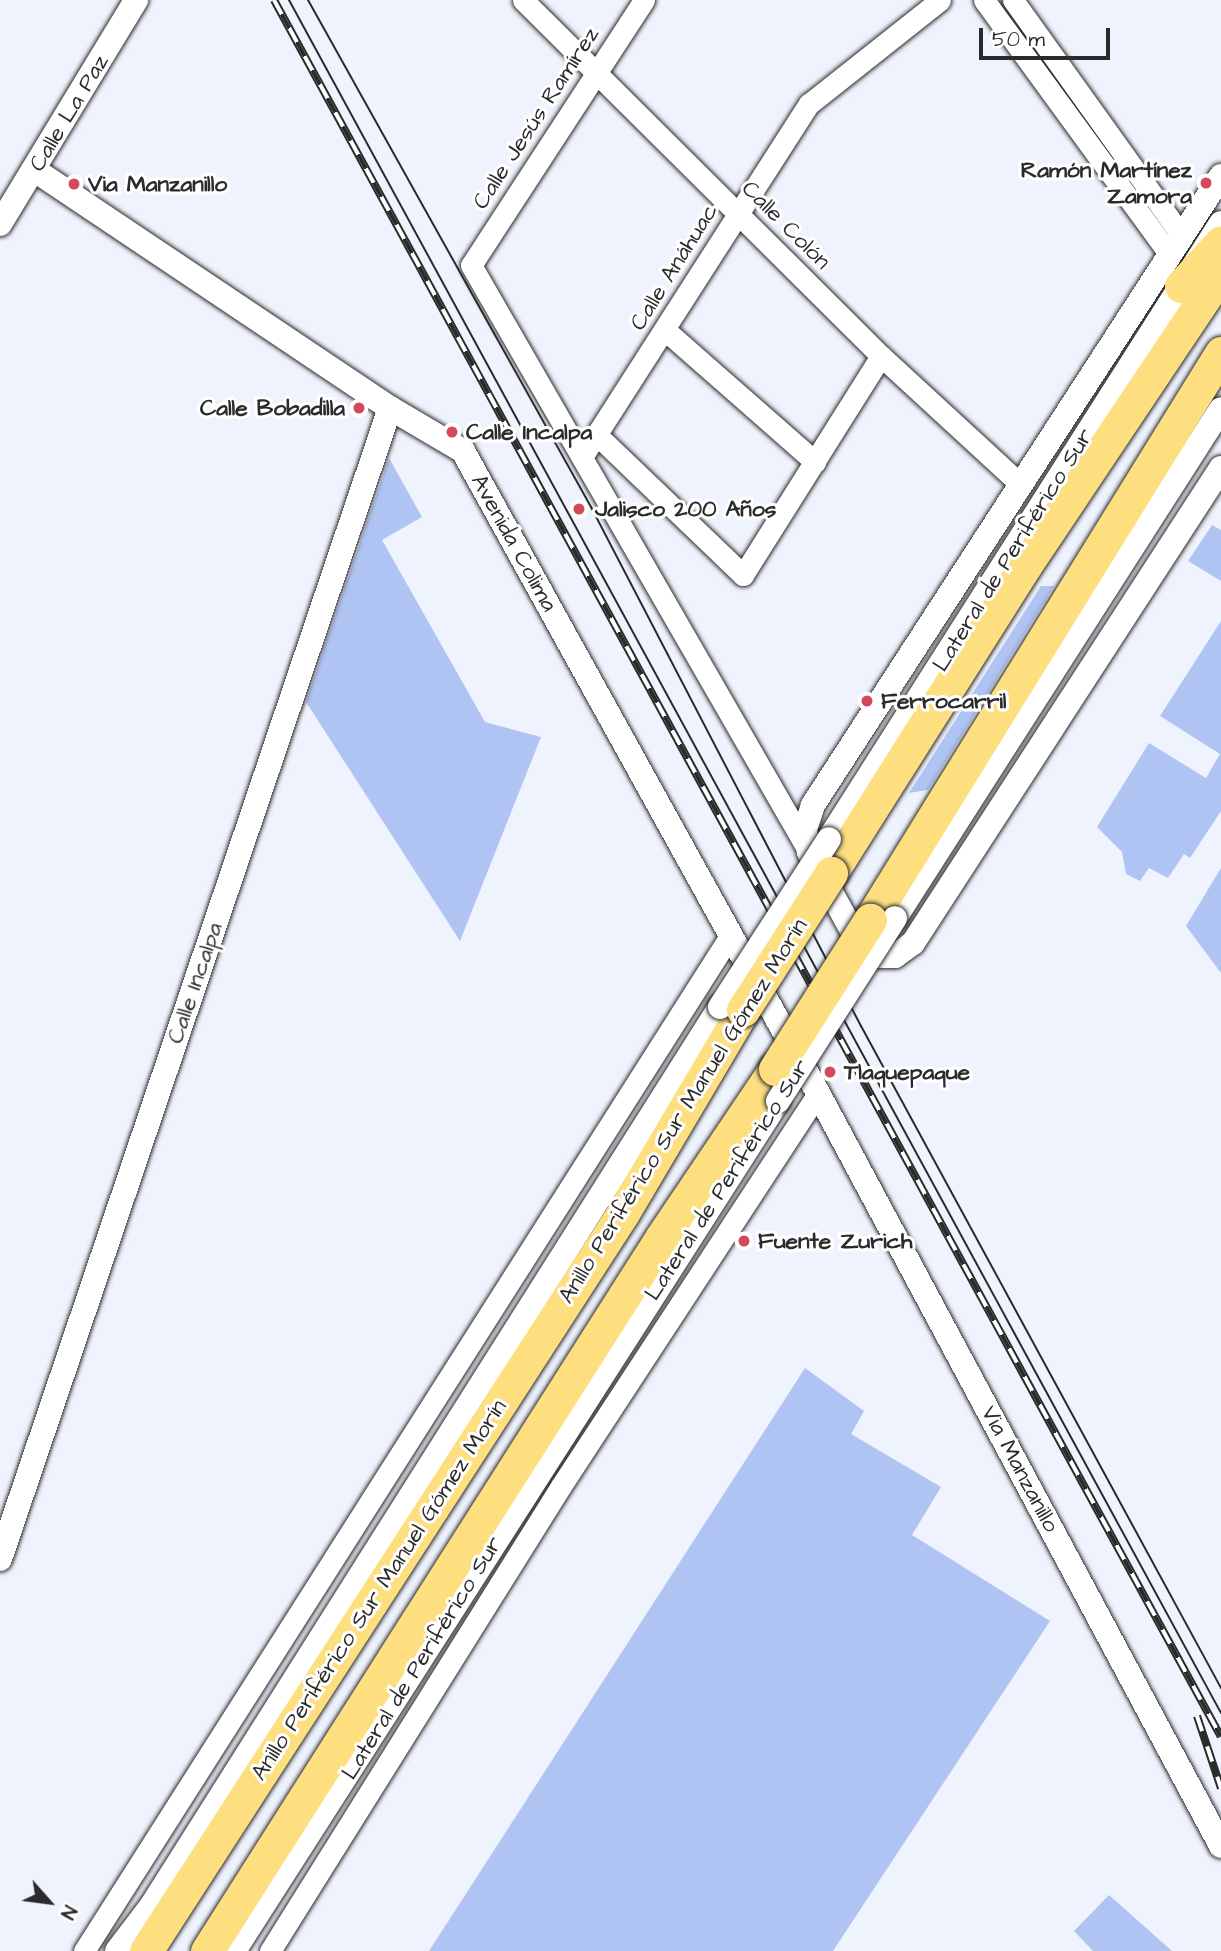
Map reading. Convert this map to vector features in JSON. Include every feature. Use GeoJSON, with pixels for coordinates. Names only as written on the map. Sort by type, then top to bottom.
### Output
{"type":"FeatureCollection","features":[{"type":"Feature","properties":{"kind":"highway"},"geometry":{"type":"LineString","coordinates":[[1181,286],[1221,242]]}},
{"type":"Feature","properties":{"kind":"highway","name":"Anillo Periférico Sur Manuel Gómez Morín"},"geometry":{"type":"LineString","coordinates":[[146,1951],[623,1213],[732,1009],[823,855],[1025,566],[1221,273]]}},
{"type":"Feature","properties":{"kind":"highway","name":"Anillo Periférico Sur Manuel Gómez Morín"},"geometry":{"type":"LineString","coordinates":[[207,1951],[660,1238],[776,1085],[883,919],[1221,353]]}},
{"type":"Feature","properties":{"kind":"highway"},"geometry":{"type":"LineString","coordinates":[[128,1951],[152,1905]]}},
{"type":"Feature","properties":{"kind":"street","name":"Calle La Paz"},"geometry":{"type":"LineString","coordinates":[[0,224],[36,171],[136,0]]}},
{"type":"Feature","properties":{"kind":"street","name":"Calle Colón"},"geometry":{"type":"LineString","coordinates":[[523,0],[881,356],[1018,482]]}},
{"type":"Feature","properties":{"kind":"street","name":"Calle Jesús Ramírez"},"geometry":{"type":"LineString","coordinates":[[582,457],[550,410],[471,265],[599,74],[644,0]]}},
{"type":"Feature","properties":{"kind":"street","name":"Calle Anáhuac"},"geometry":{"type":"LineString","coordinates":[[582,457],[598,436],[738,214],[824,87],[940,0]]}},
{"type":"Feature","properties":{"kind":"street"},"geometry":{"type":"LineString","coordinates":[[984,0],[1174,242]]}},
{"type":"Feature","properties":{"kind":"street"},"geometry":{"type":"LineString","coordinates":[[1013,0],[1174,242]]}},
{"type":"Feature","properties":{"kind":"street","name":"Avenida Colima"},"geometry":{"type":"LineString","coordinates":[[36,171],[390,408],[463,451],[818,1093]]}},
{"type":"Feature","properties":{"kind":"street"},"geometry":{"type":"LineString","coordinates":[[823,855],[805,830],[813,805],[1018,482],[1174,242],[1221,176]]}},
{"type":"Feature","properties":{"kind":"street","name":"Lateral de Periférico Sur"},"geometry":{"type":"LineString","coordinates":[[823,855],[1221,223]]}},
{"type":"Feature","properties":{"kind":"street"},"geometry":{"type":"LineString","coordinates":[[665,330],[816,462]]}},
{"type":"Feature","properties":{"kind":"street"},"geometry":{"type":"LineString","coordinates":[[598,436],[743,575],[881,356]]}},
{"type":"Feature","properties":{"kind":"street","name":"Calle Incalpa"},"geometry":{"type":"LineString","coordinates":[[0,1559],[390,408]]}},
{"type":"Feature","properties":{"kind":"street"},"geometry":{"type":"LineString","coordinates":[[883,919],[1221,409]]}},
{"type":"Feature","properties":{"kind":"street"},"geometry":{"type":"LineString","coordinates":[[582,457],[823,855],[866,956],[895,956],[913,943],[1221,468]]}},
{"type":"Feature","properties":{"kind":"street"},"geometry":{"type":"LineString","coordinates":[[85,1951],[730,936]]}},
{"type":"Feature","properties":{"kind":"street"},"geometry":{"type":"LineString","coordinates":[[117,1951],[152,1905],[732,1009]]}},
{"type":"Feature","properties":{"kind":"street","name":"Lateral de Periférico Sur"},"geometry":{"type":"LineString","coordinates":[[234,1951],[776,1085]]}},
{"type":"Feature","properties":{"kind":"street"},"geometry":{"type":"LineString","coordinates":[[270,1951],[561,1486],[818,1093]]}},
{"type":"Feature","properties":{"kind":"street","name":"Via Manzanillo"},"geometry":{"type":"LineString","coordinates":[[818,1093],[1221,1846]]}},
{"type":"Feature","properties":{"kind":"building"},"geometry":{"type":"Polygon","coordinates":[[[389,458],[422,517],[382,540],[485,722],[541,737],[460,941],[306,702],[389,458]]]}},
{"type":"Feature","properties":{"kind":"building"},"geometry":{"type":"Polygon","coordinates":[[[1212,525],[1221,530],[1221,581],[1188,561],[1212,525]]]}},
{"type":"Feature","properties":{"kind":"building"},"geometry":{"type":"Polygon","coordinates":[[[1041,586],[1054,586],[928,790],[909,793],[1041,586]]]}},
{"type":"Feature","properties":{"kind":"building"},"geometry":{"type":"Polygon","coordinates":[[[1221,621],[1221,811],[1190,858],[1184,854],[1168,878],[1149,868],[1140,881],[1126,874],[1122,852],[1097,827],[1149,743],[1206,778],[1220,754],[1160,716],[1221,621]]]}},
{"type":"Feature","properties":{"kind":"building"},"geometry":{"type":"Polygon","coordinates":[[[1221,868],[1221,973],[1186,926],[1221,868]]]}},
{"type":"Feature","properties":{"kind":"building"},"geometry":{"type":"Polygon","coordinates":[[[805,1368],[864,1411],[851,1434],[941,1487],[912,1535],[1050,1621],[833,1951],[429,1951],[805,1368]]]}},
{"type":"Feature","properties":{"kind":"building"},"geometry":{"type":"Polygon","coordinates":[[[1109,1895],[1172,1951],[1093,1951],[1074,1931],[1109,1895]]]}},
{"type":"Feature","properties":{"kind":"tram line"},"geometry":{"type":"LineString","coordinates":[[289,0],[1221,1713]]}},
{"type":"Feature","properties":{"kind":"tram line"},"geometry":{"type":"LineString","coordinates":[[308,0],[591,507],[861,1026],[1221,1688]]}},
{"type":"Feature","properties":{"kind":"railway"},"geometry":{"type":"LineString","coordinates":[[274,0],[1221,1737]]}},
{"type":"Feature","properties":{"kind":"railway"},"geometry":{"type":"LineString","coordinates":[[1197,1716],[1221,1788]]}},
{"type":"Feature","properties":{"kind":"place","name":"Ramón Martínez Zamora"},"geometry":{"type":"Point","coordinates":[1206,183]}},
{"type":"Feature","properties":{"kind":"place","name":"Via Manzanillo"},"geometry":{"type":"Point","coordinates":[74,184]}},
{"type":"Feature","properties":{"kind":"place","name":"Calle Bobadilla"},"geometry":{"type":"Point","coordinates":[359,408]}},
{"type":"Feature","properties":{"kind":"place","name":"Calle Incalpa"},"geometry":{"type":"Point","coordinates":[452,432]}},
{"type":"Feature","properties":{"kind":"place","name":"Jalisco 200 Años"},"geometry":{"type":"Point","coordinates":[579,509]}},
{"type":"Feature","properties":{"kind":"place","name":"Ferrocarril"},"geometry":{"type":"Point","coordinates":[867,701]}},
{"type":"Feature","properties":{"kind":"place","name":"Tlaquepaque"},"geometry":{"type":"Point","coordinates":[830,1072]}},
{"type":"Feature","properties":{"kind":"place","name":"Fuente Zurich"},"geometry":{"type":"Point","coordinates":[744,1241]}}]}
